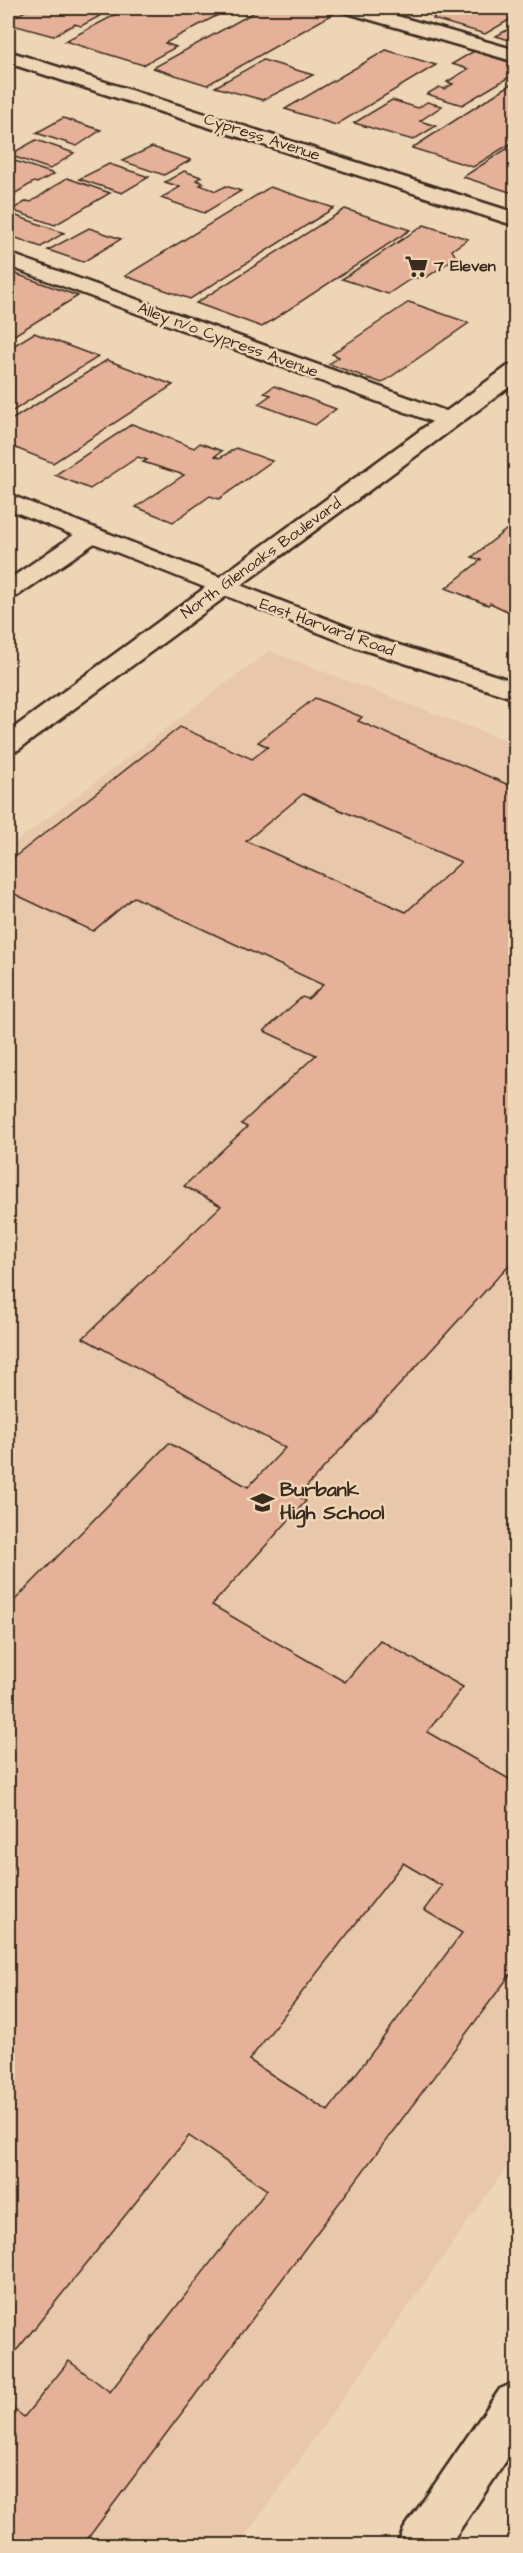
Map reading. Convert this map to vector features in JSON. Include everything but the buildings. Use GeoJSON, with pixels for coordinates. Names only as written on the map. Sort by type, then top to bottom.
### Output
{"type":"FeatureCollection","features":[{"type":"Feature","properties":{"kind":"street"},"geometry":{"type":"LineString","coordinates":[[351,8],[516,56]]}},
{"type":"Feature","properties":{"kind":"street","name":"Cypress Avenue"},"geometry":{"type":"LineString","coordinates":[[8,57],[516,220]]}},
{"type":"Feature","properties":{"kind":"street","name":"Alley n/o Cypress Avenue"},"geometry":{"type":"LineString","coordinates":[[8,260],[449,420]]}},
{"type":"Feature","properties":{"kind":"street","name":"North Glenoaks Boulevard"},"geometry":{"type":"LineString","coordinates":[[8,744],[516,371]]}},
{"type":"Feature","properties":{"kind":"street","name":"East Harvard Road"},"geometry":{"type":"LineString","coordinates":[[8,501],[364,642],[516,691]]}},
{"type":"Feature","properties":{"kind":"street"},"geometry":{"type":"LineString","coordinates":[[8,591],[90,535]]}},
{"type":"Feature","properties":{"kind":"street"},"geometry":{"type":"LineString","coordinates":[[421,2546],[516,2405]]}},
{"type":"Feature","properties":{"kind":"shaded area","name":"Burbank High School"},"geometry":{"type":"Polygon","coordinates":[[[269,651],[515,744],[515,2155],[239,2545],[8,2546],[8,848],[269,651]]]}},
{"type":"Feature","properties":{"kind":"place","name":"7 Eleven"},"geometry":{"type":"Point","coordinates":[416,266]}},
{"type":"Feature","properties":{"kind":"place","name":"Burbank High School"},"geometry":{"type":"Point","coordinates":[262,1502]}}]}
